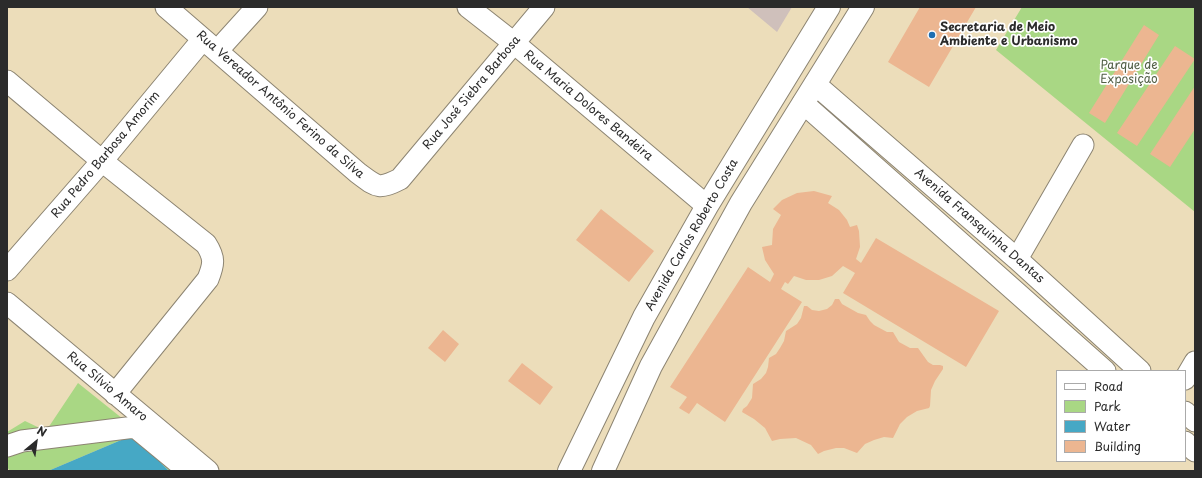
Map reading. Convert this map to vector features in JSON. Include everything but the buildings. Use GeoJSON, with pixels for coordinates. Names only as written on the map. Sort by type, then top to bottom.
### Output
{"type":"FeatureCollection","features":[{"type":"Feature","properties":{"kind":"main road","name":"Avenida Carlos Roberto Costa"},"geometry":{"type":"LineString","coordinates":[[569,471],[641,322],[707,206],[829,7]]}},
{"type":"Feature","properties":{"kind":"main road"},"geometry":{"type":"LineString","coordinates":[[604,471],[655,359],[741,203],[863,7]]}},
{"type":"Feature","properties":{"kind":"street","name":"Rua Vereador Antônio Ferino da Silva"},"geometry":{"type":"LineString","coordinates":[[166,7],[358,173],[380,187],[400,179]]}},
{"type":"Feature","properties":{"kind":"street","name":"Rua Pedro Barbosa Amorim"},"geometry":{"type":"LineString","coordinates":[[7,270],[102,161],[210,44],[257,7]]}},
{"type":"Feature","properties":{"kind":"street","name":"Rua Maria Dolores Bandeira"},"geometry":{"type":"LineString","coordinates":[[468,7],[707,206]]}},
{"type":"Feature","properties":{"kind":"street","name":"Rua José Siebra Barbosa"},"geometry":{"type":"LineString","coordinates":[[400,179],[544,7]]}},
{"type":"Feature","properties":{"kind":"street"},"geometry":{"type":"LineString","coordinates":[[7,81],[102,161],[206,244],[212,254],[213,266],[208,279],[115,394]]}},
{"type":"Feature","properties":{"kind":"street","name":"Avenida Fransquinha Dantas"},"geometry":{"type":"LineString","coordinates":[[815,84],[1018,259],[1139,370]]}},
{"type":"Feature","properties":{"kind":"street","name":"Avenida Fransquinha Dantas"},"geometry":{"type":"LineString","coordinates":[[803,103],[1104,370]]}},
{"type":"Feature","properties":{"kind":"street"},"geometry":{"type":"LineString","coordinates":[[1018,259],[1083,145]]}},
{"type":"Feature","properties":{"kind":"street","name":"Rua Sílvio Amaro"},"geometry":{"type":"LineString","coordinates":[[7,303],[208,471]]}},
{"type":"Feature","properties":{"kind":"street"},"geometry":{"type":"LineString","coordinates":[[1186,377],[1195,362]]}},
{"type":"Feature","properties":{"kind":"street"},"geometry":{"type":"LineString","coordinates":[[1186,413],[1195,421]]}},
{"type":"Feature","properties":{"kind":"street"},"geometry":{"type":"LineString","coordinates":[[7,446],[22,441],[135,427],[181,466],[182,471]]}},
{"type":"Feature","properties":{"kind":"street"},"geometry":{"type":"LineString","coordinates":[[1186,443],[1195,451]]}},
{"type":"Feature","properties":{"kind":"shaded area"},"geometry":{"type":"Polygon","coordinates":[[[747,7],[792,7],[777,32],[747,7]]]}},
{"type":"Feature","properties":{"kind":"green space","name":"Parque de Exposição"},"geometry":{"type":"Polygon","coordinates":[[[1022,7],[1195,7],[1195,212],[996,50],[1022,7]]]}},
{"type":"Feature","properties":{"kind":"green space"},"geometry":{"type":"Polygon","coordinates":[[[78,383],[188,471],[169,471],[133,435],[48,471],[10,471],[7,467],[7,432],[25,421],[46,431],[78,383]]]}},
{"type":"Feature","properties":{"kind":"water"},"geometry":{"type":"Polygon","coordinates":[[[133,435],[169,471],[48,471],[133,435]]]}},
{"type":"Feature","properties":{"kind":"place","name":"Secretaria de Meio Ambiente e Urbanismo"},"geometry":{"type":"Point","coordinates":[932,35]}}]}
